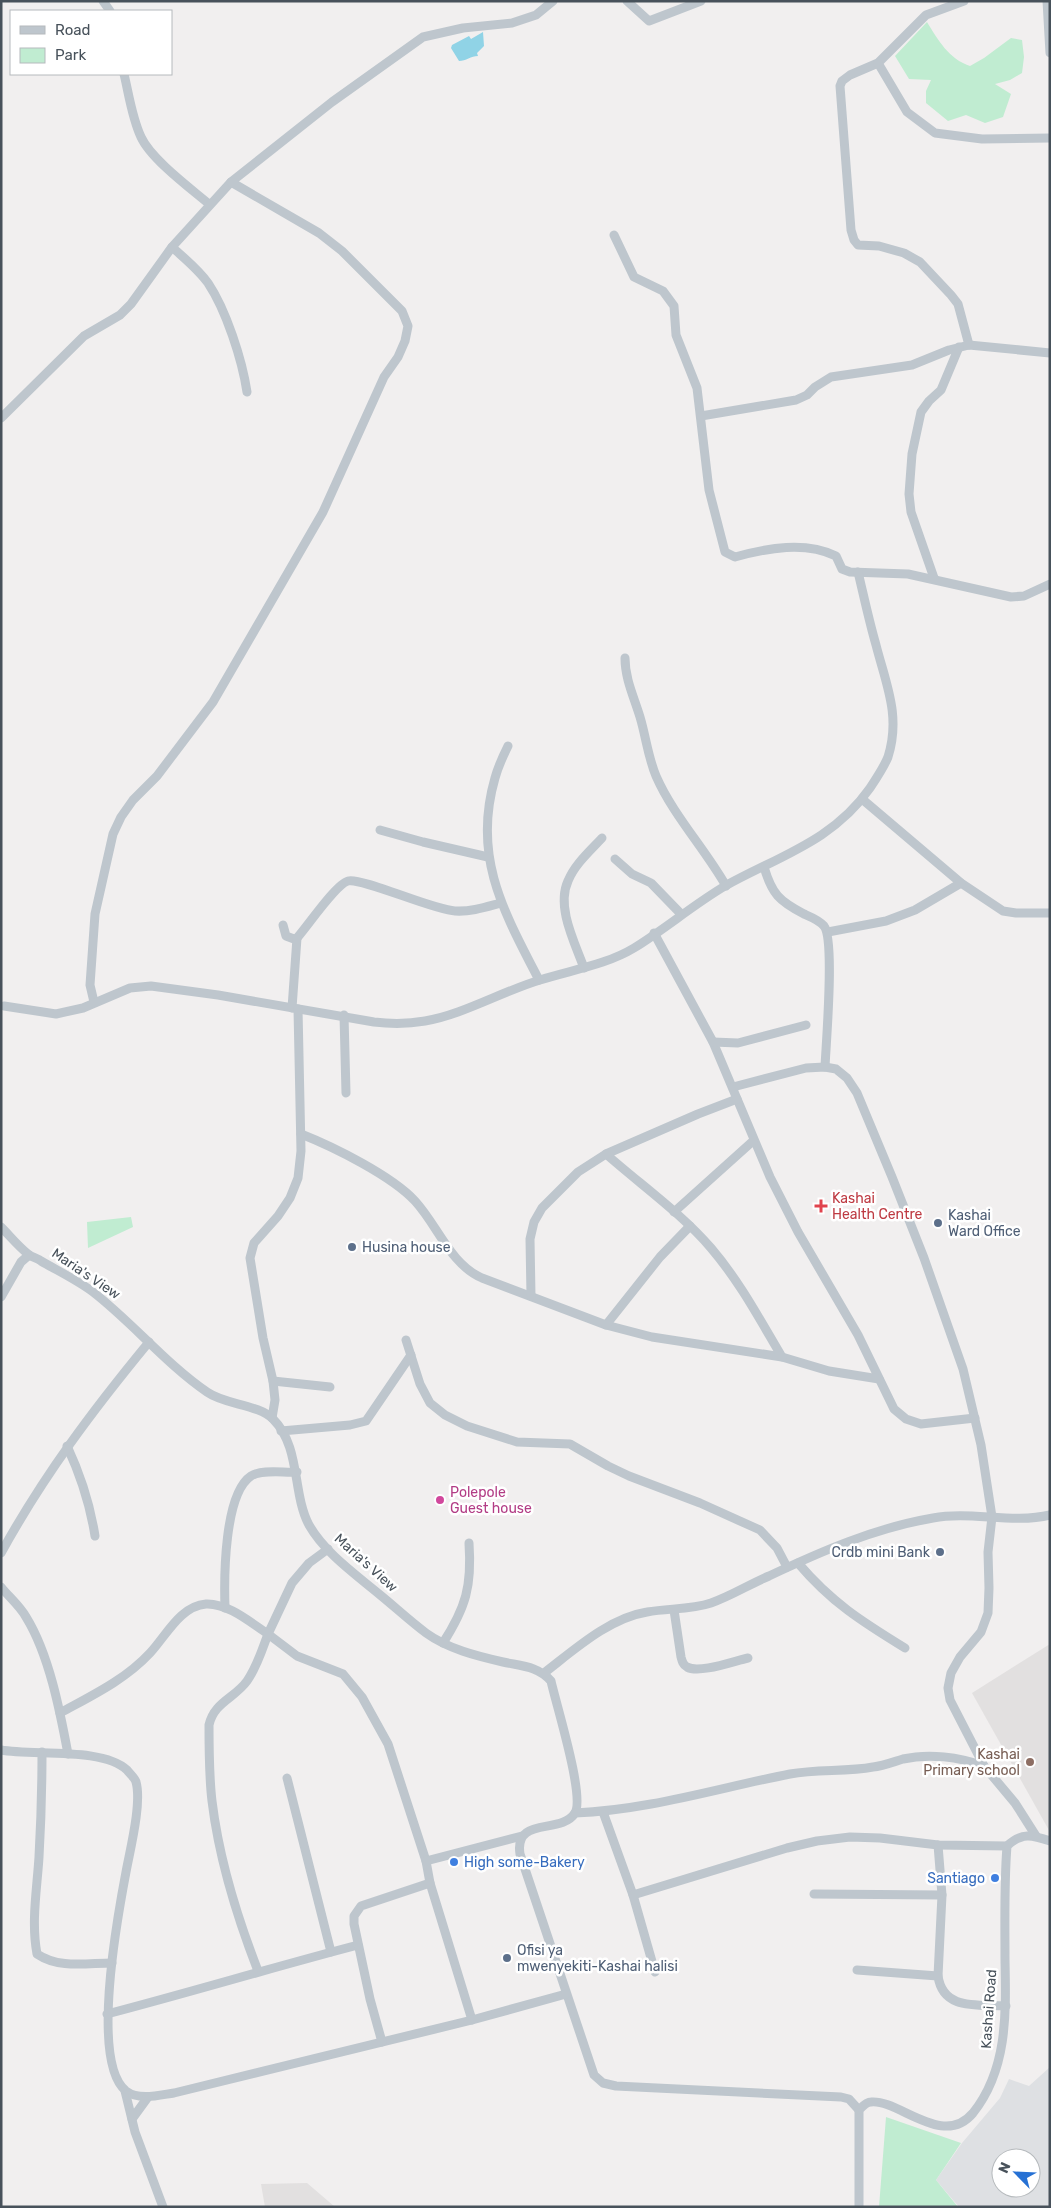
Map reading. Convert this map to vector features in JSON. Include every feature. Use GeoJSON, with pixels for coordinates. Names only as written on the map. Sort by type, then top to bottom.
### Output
{"type":"FeatureCollection","features":[{"type":"Feature","properties":{"kind":"street"},"geometry":{"type":"LineString","coordinates":[[1,418],[84,336],[120,315],[131,304],[172,247],[209,204],[231,182],[332,102],[423,37],[462,28],[512,23],[536,16],[553,1]]}},
{"type":"Feature","properties":{"kind":"street"},"geometry":{"type":"LineString","coordinates":[[627,1],[650,21],[701,1]]}},
{"type":"Feature","properties":{"kind":"street"},"geometry":{"type":"LineString","coordinates":[[964,1],[926,15],[878,63],[850,74],[842,81],[840,86],[851,230],[854,240],[858,245],[879,246],[904,253],[920,262],[958,304],[969,344]]}},
{"type":"Feature","properties":{"kind":"street"},"geometry":{"type":"LineString","coordinates":[[1048,1],[1050,53]]}},
{"type":"Feature","properties":{"kind":"street"},"geometry":{"type":"LineString","coordinates":[[878,63],[907,112],[935,133],[982,139],[1050,138]]}},
{"type":"Feature","properties":{"kind":"street"},"geometry":{"type":"LineString","coordinates":[[124,75],[141,139],[177,178],[209,204]]}},
{"type":"Feature","properties":{"kind":"street"},"geometry":{"type":"LineString","coordinates":[[94,1002],[90,972],[95,914],[113,834],[121,817],[133,800],[172,756],[213,702],[324,512],[384,377],[398,356],[408,333],[402,311],[342,251],[319,233],[231,182]]}},
{"type":"Feature","properties":{"kind":"street"},"geometry":{"type":"LineString","coordinates":[[614,235],[634,277],[663,291],[674,306],[676,335],[697,388],[709,490],[725,552],[735,556],[758,550],[806,547],[836,556],[842,569],[934,578],[1011,597],[1024,596],[1050,584]]}},
{"type":"Feature","properties":{"kind":"street"},"geometry":{"type":"LineString","coordinates":[[172,247],[196,270],[212,290],[243,365],[247,392]]}},
{"type":"Feature","properties":{"kind":"street"},"geometry":{"type":"LineString","coordinates":[[701,416],[796,400],[831,377],[912,364],[969,344],[1050,353]]}},
{"type":"Feature","properties":{"kind":"street"},"geometry":{"type":"LineString","coordinates":[[934,578],[911,512],[909,494],[912,454],[921,412],[941,390],[958,347]]}},
{"type":"Feature","properties":{"kind":"street"},"geometry":{"type":"LineString","coordinates":[[4,1006],[56,1014],[83,1008],[130,988],[151,986],[344,1015],[374,1022],[400,1024],[427,1021],[539,980],[606,961],[633,949],[726,886],[822,836],[845,818],[862,799],[887,758],[893,730],[892,703],[858,572]]}},
{"type":"Feature","properties":{"kind":"street"},"geometry":{"type":"LineString","coordinates":[[625,658],[626,679],[640,718],[655,775],[673,807],[712,861],[726,886]]}},
{"type":"Feature","properties":{"kind":"street"},"geometry":{"type":"LineString","coordinates":[[508,746],[495,776],[491,795],[487,840],[488,857],[492,879],[501,903],[539,980]]}},
{"type":"Feature","properties":{"kind":"street"},"geometry":{"type":"LineString","coordinates":[[862,799],[961,883],[1003,911],[1050,913]]}},
{"type":"Feature","properties":{"kind":"street"},"geometry":{"type":"LineString","coordinates":[[380,830],[488,857]]}},
{"type":"Feature","properties":{"kind":"street"},"geometry":{"type":"LineString","coordinates":[[584,968],[568,921],[564,893],[567,881],[577,865],[602,838]]}},
{"type":"Feature","properties":{"kind":"street"},"geometry":{"type":"LineString","coordinates":[[615,860],[632,874],[656,888],[682,914]]}},
{"type":"Feature","properties":{"kind":"street"},"geometry":{"type":"LineString","coordinates":[[764,867],[770,886],[780,900],[818,920],[828,932],[829,967],[825,1067]]}},
{"type":"Feature","properties":{"kind":"street"},"geometry":{"type":"LineString","coordinates":[[272,1418],[275,1400],[273,1380],[252,1272],[251,1250],[290,1198],[298,1178],[301,1134],[295,1008],[297,938],[331,897],[348,881],[357,881],[394,894],[455,911],[477,909],[501,903]]}},
{"type":"Feature","properties":{"kind":"street"},"geometry":{"type":"LineString","coordinates":[[828,932],[886,920],[915,910],[961,883]]}},
{"type":"Feature","properties":{"kind":"street"},"geometry":{"type":"LineString","coordinates":[[283,925],[286,936],[294,939],[297,938]]}},
{"type":"Feature","properties":{"kind":"street"},"geometry":{"type":"LineString","coordinates":[[654,933],[713,1042],[754,1141],[798,1232],[858,1335],[894,1409],[914,1423],[934,1423],[975,1418]]}},
{"type":"Feature","properties":{"kind":"street"},"geometry":{"type":"LineString","coordinates":[[344,1015],[346,1093]]}},
{"type":"Feature","properties":{"kind":"street"},"geometry":{"type":"LineString","coordinates":[[713,1042],[738,1043],[806,1025]]}},
{"type":"Feature","properties":{"kind":"street"},"geometry":{"type":"LineString","coordinates":[[733,1087],[806,1068],[825,1067],[836,1069],[846,1078],[857,1093],[874,1134],[937,1293],[963,1368],[975,1418],[992,1517],[988,1552],[990,1588],[988,1613],[981,1632],[960,1657],[951,1673],[948,1688],[950,1700],[984,1766],[1015,1803],[1036,1836]]}},
{"type":"Feature","properties":{"kind":"street"},"geometry":{"type":"LineString","coordinates":[[531,1296],[530,1239],[534,1222],[542,1208],[578,1172],[606,1154],[738,1099]]}},
{"type":"Feature","properties":{"kind":"street"},"geometry":{"type":"LineString","coordinates":[[301,1134],[328,1144],[409,1194],[459,1263],[471,1273],[606,1324],[652,1337],[782,1358],[829,1371],[879,1379]]}},
{"type":"Feature","properties":{"kind":"street"},"geometry":{"type":"LineString","coordinates":[[674,1212],[754,1141]]}},
{"type":"Feature","properties":{"kind":"street"},"geometry":{"type":"LineString","coordinates":[[606,1154],[690,1226],[711,1248],[745,1292],[782,1358]]}},
{"type":"Feature","properties":{"kind":"street"},"geometry":{"type":"LineString","coordinates":[[606,1324],[660,1257],[690,1226]]}},
{"type":"Feature","properties":{"kind":"street","name":"Maria's View"},"geometry":{"type":"LineString","coordinates":[[1,1227],[29,1255],[91,1291],[209,1393],[222,1400],[257,1410],[272,1418],[281,1431],[297,1472],[301,1501],[309,1525],[328,1549],[427,1634],[443,1643],[473,1654],[532,1668],[544,1673]]}},
{"type":"Feature","properties":{"kind":"street"},"geometry":{"type":"LineString","coordinates":[[1,1297],[21,1262],[29,1255]]}},
{"type":"Feature","properties":{"kind":"street"},"geometry":{"type":"LineString","coordinates":[[406,1340],[420,1384],[430,1403],[445,1415],[467,1426],[517,1442],[570,1444],[629,1476],[700,1503],[760,1530],[776,1548],[788,1567]]}},
{"type":"Feature","properties":{"kind":"street"},"geometry":{"type":"LineString","coordinates":[[1,1553],[23,1513],[67,1446],[91,1412],[149,1342]]}},
{"type":"Feature","properties":{"kind":"street"},"geometry":{"type":"LineString","coordinates":[[281,1431],[350,1425],[366,1421],[411,1355]]}},
{"type":"Feature","properties":{"kind":"street"},"geometry":{"type":"LineString","coordinates":[[273,1380],[330,1387]]}},
{"type":"Feature","properties":{"kind":"street"},"geometry":{"type":"LineString","coordinates":[[67,1446],[87,1494],[94,1536]]}},
{"type":"Feature","properties":{"kind":"street"},"geometry":{"type":"LineString","coordinates":[[225,1608],[225,1552],[234,1508],[244,1482],[259,1473],[297,1472]]}},
{"type":"Feature","properties":{"kind":"street"},"geometry":{"type":"LineString","coordinates":[[426,1860],[522,1836],[530,1831],[567,1820],[575,1813],[577,1803],[571,1760],[551,1681],[544,1673],[614,1623],[632,1615],[648,1611],[674,1610],[711,1603],[788,1567],[890,1526],[936,1517],[1038,1518],[1050,1515]]}},
{"type":"Feature","properties":{"kind":"street"},"geometry":{"type":"LineString","coordinates":[[443,1643],[462,1611],[467,1593],[470,1578],[469,1543]]}},
{"type":"Feature","properties":{"kind":"street"},"geometry":{"type":"LineString","coordinates":[[258,1971],[238,1916],[217,1834],[212,1800],[209,1725],[211,1715],[216,1708],[246,1683],[292,1583],[309,1563],[328,1549]]}},
{"type":"Feature","properties":{"kind":"street"},"geometry":{"type":"LineString","coordinates":[[798,1563],[817,1585],[838,1604],[905,1648]]}},
{"type":"Feature","properties":{"kind":"street"},"geometry":{"type":"LineString","coordinates":[[1,1587],[25,1615],[34,1631],[60,1713],[68,1754]]}},
{"type":"Feature","properties":{"kind":"street"},"geometry":{"type":"LineString","coordinates":[[60,1713],[131,1671],[149,1654],[181,1615],[197,1606],[209,1604],[225,1608],[268,1634],[297,1656],[343,1674],[358,1691],[388,1744],[426,1860],[430,1883],[472,2020]]}},
{"type":"Feature","properties":{"kind":"street"},"geometry":{"type":"LineString","coordinates":[[674,1610],[681,1657],[683,1664],[687,1668],[696,1669],[718,1666],[748,1658]]}},
{"type":"Feature","properties":{"kind":"street"},"geometry":{"type":"LineString","coordinates":[[1,1750],[68,1754],[105,1759],[125,1768],[136,1781],[137,1799],[112,1963],[107,2014],[110,2050],[116,2077],[125,2091],[148,2169],[163,2207]]}},
{"type":"Feature","properties":{"kind":"street"},"geometry":{"type":"LineString","coordinates":[[42,1752],[42,1797],[35,1902],[35,1940],[38,1954],[49,1962],[58,1964],[112,1963]]}},
{"type":"Feature","properties":{"kind":"street"},"geometry":{"type":"LineString","coordinates":[[575,1813],[603,1812],[649,1806],[792,1774],[874,1767],[904,1759],[942,1757],[973,1762],[984,1766]]}},
{"type":"Feature","properties":{"kind":"street"},"geometry":{"type":"LineString","coordinates":[[287,1778],[331,1952]]}},
{"type":"Feature","properties":{"kind":"street"},"geometry":{"type":"LineString","coordinates":[[603,1812],[633,1895],[655,1972]]}},
{"type":"Feature","properties":{"kind":"street"},"geometry":{"type":"LineString","coordinates":[[522,1836],[518,1843],[520,1854],[594,2076],[603,2083],[616,2086],[850,2099],[859,2110],[859,2207]]}},
{"type":"Feature","properties":{"kind":"street"},"geometry":{"type":"LineString","coordinates":[[633,1895],[787,1848],[817,1841],[860,1838],[938,1844],[1007,1846],[1020,1836],[1036,1836],[1050,1841]]}},
{"type":"Feature","properties":{"kind":"street"},"geometry":{"type":"LineString","coordinates":[[938,1844],[942,1895],[938,1976],[940,1987],[945,1996],[960,2003],[1006,2006]]}},
{"type":"Feature","properties":{"kind":"street","name":"Kashai Road"},"geometry":{"type":"LineString","coordinates":[[859,2110],[865,2104],[872,2102],[885,2104],[936,2125],[953,2125],[970,2116],[990,2086],[998,2063],[1006,2006],[1007,1846]]}},
{"type":"Feature","properties":{"kind":"street"},"geometry":{"type":"LineString","coordinates":[[382,2042],[358,1945],[354,1916],[361,1906],[430,1883]]}},
{"type":"Feature","properties":{"kind":"street"},"geometry":{"type":"LineString","coordinates":[[814,1894],[942,1895]]}},
{"type":"Feature","properties":{"kind":"street"},"geometry":{"type":"LineString","coordinates":[[107,2014],[212,1987],[258,1971],[358,1945]]}},
{"type":"Feature","properties":{"kind":"street"},"geometry":{"type":"LineString","coordinates":[[857,1970],[938,1976]]}},
{"type":"Feature","properties":{"kind":"street"},"geometry":{"type":"LineString","coordinates":[[125,2091],[134,2095],[148,2097],[174,2093],[472,2020],[566,1994]]}},
{"type":"Feature","properties":{"kind":"street"},"geometry":{"type":"LineString","coordinates":[[132,2119],[148,2097]]}},
{"type":"Feature","properties":{"kind":"shaded area","name":"Kashai Primary school"},"geometry":{"type":"Polygon","coordinates":[[[1050,1644],[1050,1832],[972,1693],[1050,1644]]]}},
{"type":"Feature","properties":{"kind":"shaded area"},"geometry":{"type":"Polygon","coordinates":[[[1050,2067],[1050,2207],[959,2207],[936,2180],[962,2143],[1000,2098],[1009,2079],[1029,2086],[1050,2067]]]}},
{"type":"Feature","properties":{"kind":"shaded area"},"geometry":{"type":"Polygon","coordinates":[[[307,2183],[335,2207],[265,2207],[261,2184],[307,2183]]]}},
{"type":"Feature","properties":{"kind":"green space"},"geometry":{"type":"Polygon","coordinates":[[[927,22],[950,54],[970,66],[1011,38],[1022,40],[1024,57],[1022,73],[1010,80],[995,84],[1011,94],[1003,117],[985,123],[966,115],[948,121],[926,103],[926,91],[931,80],[909,79],[895,56],[927,22]]]}},
{"type":"Feature","properties":{"kind":"green space"},"geometry":{"type":"Polygon","coordinates":[[[131,1217],[133,1227],[88,1248],[87,1222],[131,1217]]]}},
{"type":"Feature","properties":{"kind":"green space"},"geometry":{"type":"Polygon","coordinates":[[[886,2117],[961,2143],[936,2180],[958,2207],[879,2207],[886,2117]]]}},
{"type":"Feature","properties":{"kind":"water"},"geometry":{"type":"Polygon","coordinates":[[[483,32],[484,46],[477,53],[478,56],[459,61],[451,48],[452,45],[469,36],[471,39],[483,32]]]}},
{"type":"Feature","properties":{"kind":"place","name":"Kashai Health Centre"},"geometry":{"type":"Point","coordinates":[821,1206]}},
{"type":"Feature","properties":{"kind":"place","name":"Kashai Ward Office"},"geometry":{"type":"Point","coordinates":[938,1223]}},
{"type":"Feature","properties":{"kind":"place","name":"Husina house"},"geometry":{"type":"Point","coordinates":[352,1247]}},
{"type":"Feature","properties":{"kind":"place","name":"Polepole Guest house"},"geometry":{"type":"Point","coordinates":[440,1500]}},
{"type":"Feature","properties":{"kind":"place","name":"Crdb mini Bank"},"geometry":{"type":"Point","coordinates":[940,1552]}},
{"type":"Feature","properties":{"kind":"place","name":"Kashai Primary school"},"geometry":{"type":"Point","coordinates":[1030,1762]}},
{"type":"Feature","properties":{"kind":"place","name":"High some-Bakery"},"geometry":{"type":"Point","coordinates":[454,1862]}},
{"type":"Feature","properties":{"kind":"place","name":"Santiago"},"geometry":{"type":"Point","coordinates":[995,1878]}},
{"type":"Feature","properties":{"kind":"place","name":"Ofisi ya mwenyekiti-Kashai halisi"},"geometry":{"type":"Point","coordinates":[507,1958]}}]}
